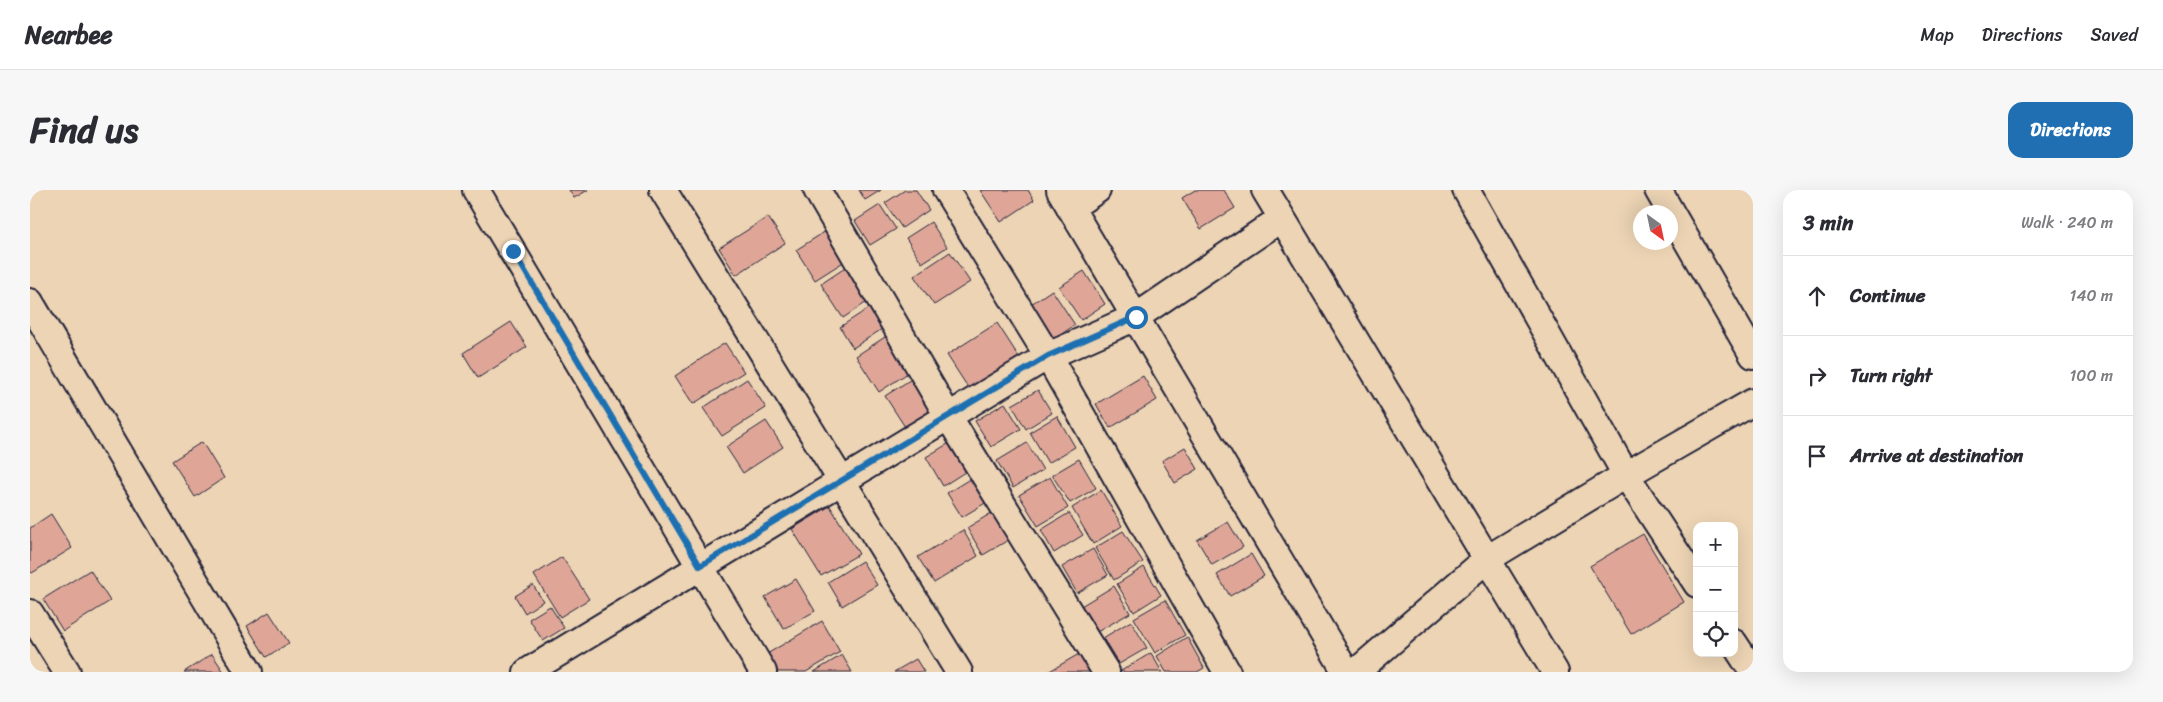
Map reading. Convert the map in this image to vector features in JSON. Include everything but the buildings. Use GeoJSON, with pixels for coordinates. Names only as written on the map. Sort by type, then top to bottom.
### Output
{"type":"FeatureCollection","features":[{"type":"Feature","properties":{"kind":"street"},"geometry":{"type":"LineString","coordinates":[[476,190],[763,672]]}},
{"type":"Feature","properties":{"kind":"street"},"geometry":{"type":"LineString","coordinates":[[663,190],[959,672]]}},
{"type":"Feature","properties":{"kind":"street"},"geometry":{"type":"LineString","coordinates":[[817,190],[948,416],[1106,672]]}},
{"type":"Feature","properties":{"kind":"street"},"geometry":{"type":"LineString","coordinates":[[946,190],[1048,356],[1227,672]]}},
{"type":"Feature","properties":{"kind":"street"},"geometry":{"type":"LineString","coordinates":[[1097,190],[1065,199],[1346,672]]}},
{"type":"Feature","properties":{"kind":"street"},"geometry":{"type":"LineString","coordinates":[[1265,190],[1555,672]]}},
{"type":"Feature","properties":{"kind":"street"},"geometry":{"type":"LineString","coordinates":[[1466,190],[1626,475],[1693,578]]}},
{"type":"Feature","properties":{"kind":"street"},"geometry":{"type":"LineString","coordinates":[[1658,190],[1753,355]]}},
{"type":"Feature","properties":{"kind":"street"},"geometry":{"type":"LineString","coordinates":[[544,667],[700,566],[1048,356],[1136,317],[1282,218]]}},
{"type":"Feature","properties":{"kind":"street"},"geometry":{"type":"LineString","coordinates":[[30,302],[249,672]]}},
{"type":"Feature","properties":{"kind":"street"},"geometry":{"type":"LineString","coordinates":[[1356,672],[1487,559],[1626,475],[1753,402]]}},
{"type":"Feature","properties":{"kind":"street"},"geometry":{"type":"LineString","coordinates":[[30,613],[67,672]]}},
{"type":"Feature","properties":{"kind":"street"},"geometry":{"type":"LineString","coordinates":[[1738,649],[1753,672]]}},
{"type":"Feature","properties":{"kind":"route"},"geometry":{"type":"LineString","coordinates":[[513,251],[700,566],[1048,356],[1136,317]]}}]}
